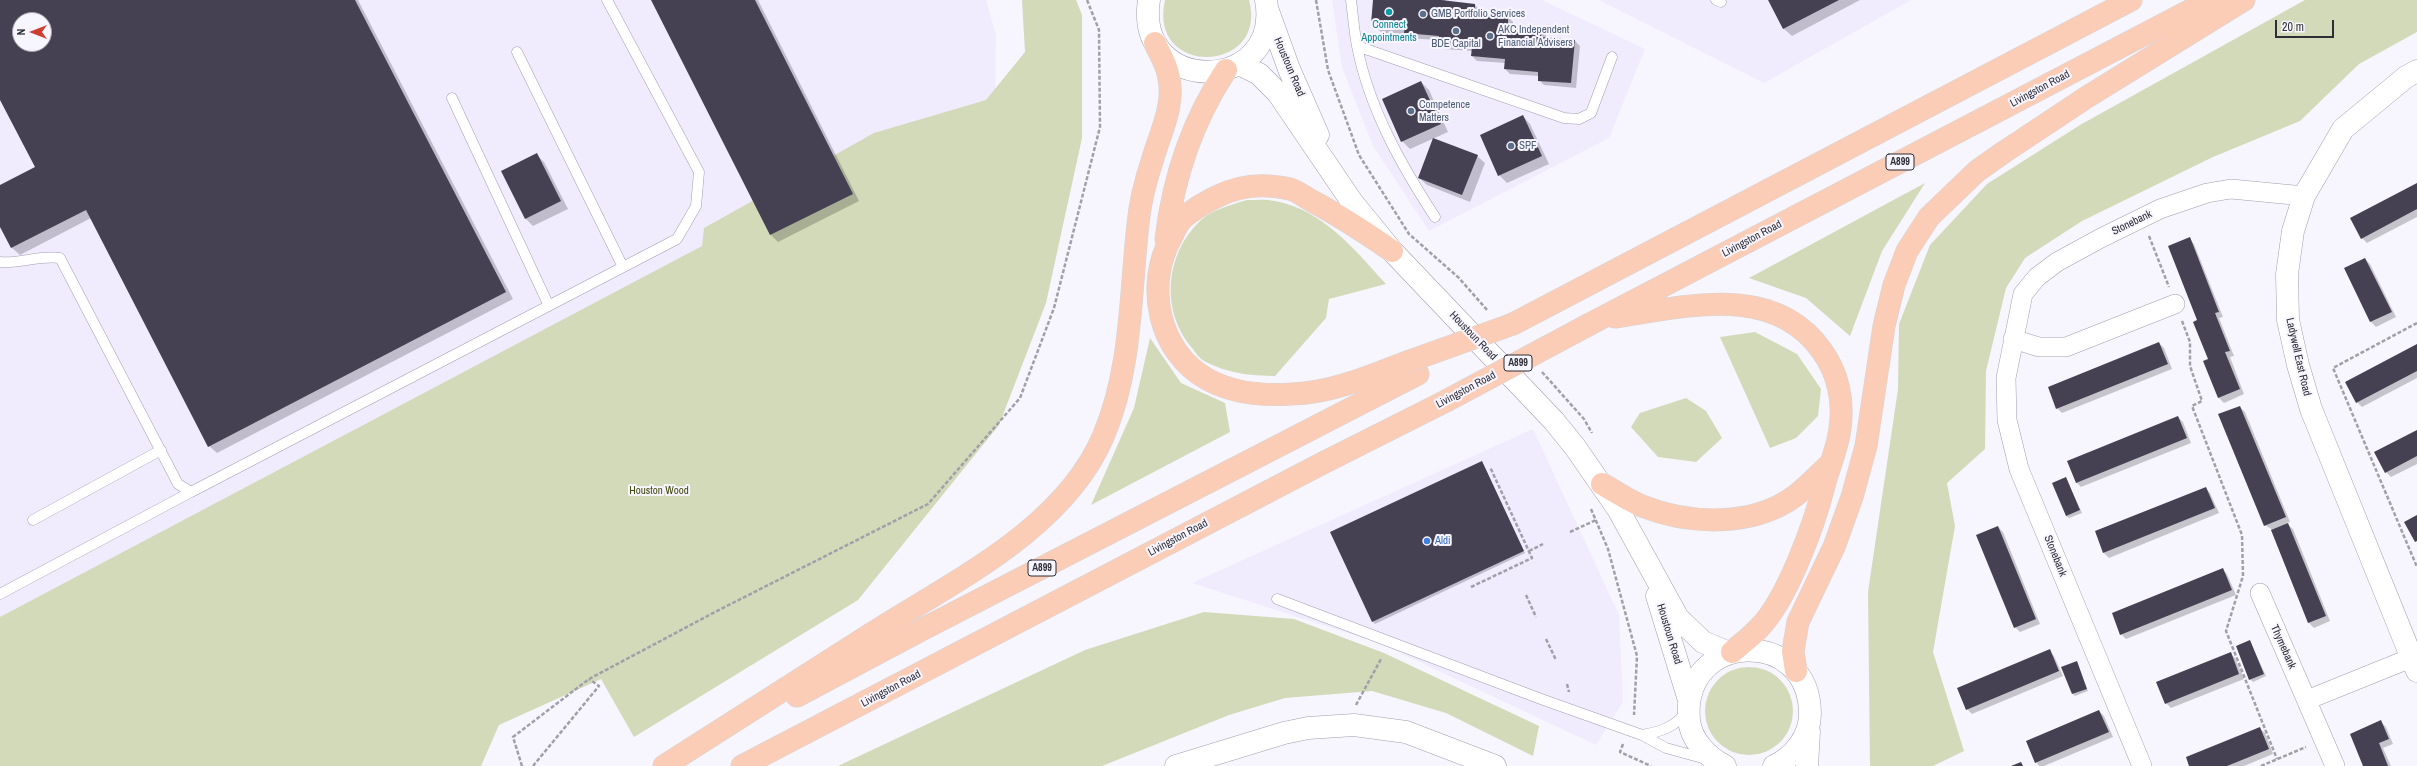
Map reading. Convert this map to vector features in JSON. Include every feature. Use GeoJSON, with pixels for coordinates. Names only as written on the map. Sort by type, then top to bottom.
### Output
{"type":"FeatureCollection","features":[{"type":"Feature","properties":{"kind":"main road"},"geometry":{"type":"LineString","coordinates":[[1233,67],[1200,114],[1179,171],[1172,200],[1165,249],[1160,266],[1157,291],[1158,311],[1162,323],[1175,348],[1187,365],[1206,379],[1227,388],[1250,392],[1294,394],[1413,368],[1513,324],[2131,0]]}},
{"type":"Feature","properties":{"kind":"main road","name":"Livingston Road"},"geometry":{"type":"LineString","coordinates":[[742,766],[1314,467],[1446,401],[2210,0]]}},
{"type":"Feature","properties":{"kind":"main road"},"geometry":{"type":"LineString","coordinates":[[1796,671],[1793,651],[1798,622],[1834,547],[1852,497],[1866,446],[1884,326],[1894,285],[1907,251],[1929,217],[1977,171],[2004,152],[2087,97],[2244,0]]}},
{"type":"Feature","properties":{"kind":"main road"},"geometry":{"type":"LineString","coordinates":[[664,766],[971,572],[1045,517],[1069,492],[1090,463],[1105,433],[1119,388],[1127,350],[1138,222],[1144,191],[1171,97],[1168,74],[1155,43]]}},
{"type":"Feature","properties":{"kind":"main road"},"geometry":{"type":"LineString","coordinates":[[1165,249],[1181,220],[1202,204],[1233,188],[1262,186],[1291,190],[1341,216],[1392,251]]}},
{"type":"Feature","properties":{"kind":"main road"},"geometry":{"type":"LineString","coordinates":[[1594,322],[1706,304],[1732,304],[1763,309],[1783,316],[1798,324],[1814,340],[1828,359],[1837,379],[1841,402],[1840,429],[1808,538],[1778,602],[1760,627],[1730,652]]}},
{"type":"Feature","properties":{"kind":"main road","name":"A899"},"geometry":{"type":"LineString","coordinates":[[667,766],[1413,368]]}},
{"type":"Feature","properties":{"kind":"main road"},"geometry":{"type":"LineString","coordinates":[[1602,484],[1642,506],[1689,518],[1728,521],[1767,511],[1795,496],[1829,465]]}},
{"type":"Feature","properties":{"kind":"street"},"geometry":{"type":"LineString","coordinates":[[1147,3],[1149,27],[1155,43],[1165,56],[1178,66],[1189,70],[1210,73],[1233,67],[1252,54],[1261,42],[1266,26],[1267,5]]}},
{"type":"Feature","properties":{"kind":"street","name":"Houstoun Road"},"geometry":{"type":"LineString","coordinates":[[1267,5],[1274,32],[1315,127],[1329,168]]}},
{"type":"Feature","properties":{"kind":"street","name":"Houstoun Road"},"geometry":{"type":"LineString","coordinates":[[1233,67],[1259,74],[1278,93],[1352,202],[1392,251],[1554,421],[1602,484],[1618,509],[1649,568],[1678,618],[1702,642],[1730,652]]}},
{"type":"Feature","properties":{"kind":"street","name":"Ladywell East Road"},"geometry":{"type":"LineString","coordinates":[[2414,665],[2313,416],[2298,365],[2288,320],[2287,274],[2293,231],[2304,196],[2343,129],[2406,77],[2417,71]]}},
{"type":"Feature","properties":{"kind":"street","name":"Stonebank"},"geometry":{"type":"LineString","coordinates":[[2142,766],[2019,469],[2008,420],[2006,378],[2023,294],[2037,276],[2057,262],[2142,218],[2207,193],[2231,189],[2304,196]]}},
{"type":"Feature","properties":{"kind":"street"},"geometry":{"type":"LineString","coordinates":[[2013,339],[2039,347],[2066,347],[2175,304]]}},
{"type":"Feature","properties":{"kind":"street","name":"Houstoun Road"},"geometry":{"type":"LineString","coordinates":[[1649,568],[1688,703]]}},
{"type":"Feature","properties":{"kind":"street","name":"Thymebank"},"geometry":{"type":"LineString","coordinates":[[2260,593],[2335,766]]}},
{"type":"Feature","properties":{"kind":"street"},"geometry":{"type":"LineString","coordinates":[[1719,763],[1699,746],[1690,727],[1688,703],[1694,685],[1702,671],[1714,660],[1730,652],[1749,649],[1767,652],[1783,659],[1796,671],[1805,686],[1810,702],[1808,766]]}},
{"type":"Feature","properties":{"kind":"street"},"geometry":{"type":"LineString","coordinates":[[2306,700],[2414,665]]}},
{"type":"Feature","properties":{"kind":"street"},"geometry":{"type":"LineString","coordinates":[[1774,766],[1782,762],[1796,751],[1805,735],[1810,718]]}},
{"type":"Feature","properties":{"kind":"street"},"geometry":{"type":"LineString","coordinates":[[1176,766],[1206,761],[1284,733],[1308,728],[1354,725],[1406,732],[1495,766]]}},
{"type":"Feature","properties":{"kind":"lane"},"geometry":{"type":"LineString","coordinates":[[0,594],[191,492],[677,240],[696,206],[699,172],[607,0]]}},
{"type":"Feature","properties":{"kind":"lane"},"geometry":{"type":"LineString","coordinates":[[1352,0],[1357,46],[1372,98],[1392,144],[1411,181],[1435,217]]}},
{"type":"Feature","properties":{"kind":"lane"},"geometry":{"type":"LineString","coordinates":[[1357,46],[1564,118],[1579,119],[1591,113],[1612,57]]}},
{"type":"Feature","properties":{"kind":"lane"},"geometry":{"type":"LineString","coordinates":[[517,52],[623,267]]}},
{"type":"Feature","properties":{"kind":"lane"},"geometry":{"type":"LineString","coordinates":[[452,98],[549,306]]}},
{"type":"Feature","properties":{"kind":"lane"},"geometry":{"type":"LineString","coordinates":[[0,262],[9,263],[47,256],[60,258],[178,484],[191,492]]}},
{"type":"Feature","properties":{"kind":"lane"},"geometry":{"type":"LineString","coordinates":[[33,520],[161,450]]}},
{"type":"Feature","properties":{"kind":"lane"},"geometry":{"type":"LineString","coordinates":[[1277,599],[1541,699],[1642,735],[1666,748],[1719,763]]}},
{"type":"Feature","properties":{"kind":"lane"},"geometry":{"type":"LineString","coordinates":[[1642,735],[1658,732],[1682,718],[1688,703]]}},
{"type":"Feature","properties":{"kind":"path"},"geometry":{"type":"LineString","coordinates":[[522,766],[513,737],[590,679],[715,612],[928,504],[1020,398],[1054,308],[1100,127],[1099,30],[1087,0]]}},
{"type":"Feature","properties":{"kind":"path"},"geometry":{"type":"LineString","coordinates":[[2142,218],[2190,342],[2190,366],[2202,401],[2192,406],[2242,535],[2243,576],[2226,631],[2277,759]]}},
{"type":"Feature","properties":{"kind":"path"},"geometry":{"type":"LineString","coordinates":[[2417,322],[2333,368],[2417,567]]}},
{"type":"Feature","properties":{"kind":"path"},"geometry":{"type":"LineString","coordinates":[[1471,587],[1532,558],[1490,467]]}},
{"type":"Feature","properties":{"kind":"path"},"geometry":{"type":"LineString","coordinates":[[1588,503],[1608,549],[1637,656],[1634,715]]}},
{"type":"Feature","properties":{"kind":"path"},"geometry":{"type":"LineString","coordinates":[[1570,532],[1596,520]]}},
{"type":"Feature","properties":{"kind":"path"},"geometry":{"type":"LineString","coordinates":[[1529,551],[1543,544]]}},
{"type":"Feature","properties":{"kind":"path"},"geometry":{"type":"LineString","coordinates":[[1513,567],[1515,572]]}},
{"type":"Feature","properties":{"kind":"path"},"geometry":{"type":"LineString","coordinates":[[1526,595],[1536,616]]}},
{"type":"Feature","properties":{"kind":"path"},"geometry":{"type":"LineString","coordinates":[[1546,639],[1556,660]]}},
{"type":"Feature","properties":{"kind":"path"},"geometry":{"type":"LineString","coordinates":[[1356,709],[1356,704],[1381,659]]}},
{"type":"Feature","properties":{"kind":"path"},"geometry":{"type":"LineString","coordinates":[[533,766],[599,686],[590,679]]}},
{"type":"Feature","properties":{"kind":"path"},"geometry":{"type":"LineString","coordinates":[[1567,684],[1569,692]]}},
{"type":"Feature","properties":{"kind":"path"},"geometry":{"type":"LineString","coordinates":[[1623,744],[1620,752],[1652,766]]}},
{"type":"Feature","properties":{"kind":"path"},"geometry":{"type":"LineString","coordinates":[[2262,766],[2308,746],[2310,753]]}},
{"type":"Feature","properties":{"kind":"shaded area"},"geometry":{"type":"Polygon","coordinates":[[[0,0],[986,0],[996,35],[992,326],[0,766],[0,0]]]}},
{"type":"Feature","properties":{"kind":"shaded area"},"geometry":{"type":"Polygon","coordinates":[[[1332,0],[1542,0],[1645,49],[1609,138],[1429,231],[1373,146],[1342,67],[1332,0]]]}},
{"type":"Feature","properties":{"kind":"shaded area"},"geometry":{"type":"Polygon","coordinates":[[[1599,0],[1911,0],[1764,83],[1599,0]]]}},
{"type":"Feature","properties":{"kind":"shaded area"},"geometry":{"type":"Polygon","coordinates":[[[1533,429],[1619,615],[1623,702],[1596,745],[1379,643],[1192,583],[1533,429]]]}},
{"type":"Feature","properties":{"kind":"green space","name":"Houston Wood"},"geometry":{"type":"Polygon","coordinates":[[[1022,0],[1076,0],[1082,15],[1082,138],[1046,303],[999,425],[858,600],[634,737],[601,679],[499,725],[481,766],[0,766],[0,617],[702,246],[704,228],[874,133],[986,100],[1025,52],[1022,0]]]}},
{"type":"Feature","properties":{"kind":"green space"},"geometry":{"type":"Polygon","coordinates":[[[1165,0],[1249,0],[1250,24],[1242,42],[1226,53],[1208,57],[1189,54],[1173,43],[1164,25],[1165,0]]]}},
{"type":"Feature","properties":{"kind":"green space"},"geometry":{"type":"Polygon","coordinates":[[[2305,0],[2417,0],[2417,32],[2359,64],[2300,121],[2213,157],[2082,221],[2025,258],[2006,288],[1986,371],[1985,449],[1947,483],[1955,526],[1933,652],[1964,751],[1933,766],[1870,766],[1868,592],[1898,389],[1899,324],[1930,245],[1987,184],[2080,125],[2305,0]]]}},
{"type":"Feature","properties":{"kind":"green space"},"geometry":{"type":"Polygon","coordinates":[[[1925,183],[1882,251],[1850,336],[1806,298],[1749,278],[1925,183]]]}},
{"type":"Feature","properties":{"kind":"green space"},"geometry":{"type":"Polygon","coordinates":[[[1247,200],[1275,201],[1308,213],[1323,222],[1349,245],[1386,284],[1329,299],[1326,318],[1275,376],[1230,371],[1202,360],[1182,333],[1175,317],[1171,300],[1171,283],[1174,266],[1179,250],[1188,234],[1200,221],[1211,213],[1247,200]]]}},
{"type":"Feature","properties":{"kind":"green space"},"geometry":{"type":"Polygon","coordinates":[[[1755,332],[1797,354],[1821,389],[1818,416],[1796,438],[1770,448],[1720,337],[1755,332]]]}},
{"type":"Feature","properties":{"kind":"green space"},"geometry":{"type":"Polygon","coordinates":[[[1150,338],[1181,383],[1225,403],[1230,432],[1091,505],[1134,408],[1150,338]]]}},
{"type":"Feature","properties":{"kind":"green space"},"geometry":{"type":"Polygon","coordinates":[[[1686,398],[1706,411],[1722,438],[1696,462],[1658,457],[1631,427],[1640,413],[1686,398]]]}},
{"type":"Feature","properties":{"kind":"green space"},"geometry":{"type":"Polygon","coordinates":[[[1204,612],[1294,619],[1384,653],[1539,726],[1533,756],[1446,713],[1372,691],[1285,698],[1229,715],[1102,766],[838,766],[1085,650],[1204,612]]]}},
{"type":"Feature","properties":{"kind":"green space"},"geometry":{"type":"Polygon","coordinates":[[[1740,667],[1758,667],[1774,674],[1786,686],[1793,702],[1793,720],[1786,736],[1774,748],[1758,755],[1740,755],[1724,748],[1712,736],[1705,720],[1705,702],[1712,686],[1724,674],[1740,667]]]}},
{"type":"Feature","properties":{"kind":"building"},"geometry":{"type":"Polygon","coordinates":[[[0,0],[355,0],[506,292],[208,447],[86,210],[11,248],[0,227],[0,185],[35,167],[0,100],[0,0]]]}},
{"type":"Feature","properties":{"kind":"building"},"geometry":{"type":"Polygon","coordinates":[[[651,0],[755,0],[853,194],[770,235],[651,0]]]}},
{"type":"Feature","properties":{"kind":"building"},"geometry":{"type":"Polygon","coordinates":[[[1373,0],[1441,0],[1475,4],[1475,13],[1508,16],[1508,25],[1542,28],[1541,37],[1575,40],[1571,83],[1538,81],[1538,72],[1504,69],[1505,59],[1471,56],[1472,47],[1438,44],[1439,36],[1404,33],[1405,26],[1371,24],[1373,0]]]}},
{"type":"Feature","properties":{"kind":"building"},"geometry":{"type":"Polygon","coordinates":[[[1768,0],[1839,0],[1783,29],[1768,0]]]}},
{"type":"Feature","properties":{"kind":"building","name":"Competence Matters"},"geometry":{"type":"Polygon","coordinates":[[[1421,81],[1441,124],[1401,142],[1382,99],[1421,81]]]}},
{"type":"Feature","properties":{"kind":"building","name":"SPF"},"geometry":{"type":"Polygon","coordinates":[[[1523,115],[1542,156],[1498,176],[1480,135],[1523,115]]]}},
{"type":"Feature","properties":{"kind":"building"},"geometry":{"type":"Polygon","coordinates":[[[1433,138],[1478,155],[1462,195],[1418,178],[1433,138]]]}},
{"type":"Feature","properties":{"kind":"building"},"geometry":{"type":"Polygon","coordinates":[[[537,153],[561,201],[525,219],[501,171],[537,153]]]}},
{"type":"Feature","properties":{"kind":"building"},"geometry":{"type":"Polygon","coordinates":[[[2417,183],[2417,209],[2361,239],[2350,218],[2417,183]]]}},
{"type":"Feature","properties":{"kind":"building"},"geometry":{"type":"Polygon","coordinates":[[[2190,237],[2219,312],[2215,313],[2230,351],[2225,352],[2240,389],[2218,398],[2203,361],[2208,359],[2193,322],[2197,320],[2168,246],[2190,237]]]}},
{"type":"Feature","properties":{"kind":"building"},"geometry":{"type":"Polygon","coordinates":[[[2365,258],[2392,312],[2370,322],[2344,268],[2365,258]]]}},
{"type":"Feature","properties":{"kind":"building"},"geometry":{"type":"Polygon","coordinates":[[[2159,342],[2168,364],[2056,409],[2048,387],[2159,342]]]}},
{"type":"Feature","properties":{"kind":"building"},"geometry":{"type":"Polygon","coordinates":[[[2417,344],[2417,371],[2356,403],[2345,382],[2417,344]]]}},
{"type":"Feature","properties":{"kind":"building"},"geometry":{"type":"Polygon","coordinates":[[[2240,406],[2286,517],[2264,526],[2218,414],[2240,406]]]}},
{"type":"Feature","properties":{"kind":"building"},"geometry":{"type":"Polygon","coordinates":[[[2178,416],[2187,438],[2076,483],[2067,461],[2178,416]]]}},
{"type":"Feature","properties":{"kind":"building"},"geometry":{"type":"Polygon","coordinates":[[[2417,430],[2417,456],[2385,473],[2374,452],[2417,430]]]}},
{"type":"Feature","properties":{"kind":"building","name":"Aldi"},"geometry":{"type":"Polygon","coordinates":[[[1482,461],[1524,551],[1372,622],[1330,532],[1482,461]]]}},
{"type":"Feature","properties":{"kind":"building"},"geometry":{"type":"Polygon","coordinates":[[[2066,477],[2080,510],[2066,516],[2052,483],[2066,477]]]}},
{"type":"Feature","properties":{"kind":"building"},"geometry":{"type":"Polygon","coordinates":[[[2206,487],[2215,508],[2103,553],[2095,531],[2206,487]]]}},
{"type":"Feature","properties":{"kind":"building"},"geometry":{"type":"Polygon","coordinates":[[[2417,515],[2417,541],[2415,542],[2404,522],[2417,515]]]}},
{"type":"Feature","properties":{"kind":"building"},"geometry":{"type":"Polygon","coordinates":[[[2288,523],[2326,616],[2308,623],[2271,530],[2288,523]]]}},
{"type":"Feature","properties":{"kind":"building"},"geometry":{"type":"Polygon","coordinates":[[[1998,526],[2036,619],[2014,628],[1976,535],[1998,526]]]}},
{"type":"Feature","properties":{"kind":"building"},"geometry":{"type":"Polygon","coordinates":[[[2223,568],[2232,590],[2120,635],[2112,613],[2223,568]]]}},
{"type":"Feature","properties":{"kind":"building"},"geometry":{"type":"Polygon","coordinates":[[[2250,640],[2264,674],[2249,680],[2236,646],[2250,640]]]}},
{"type":"Feature","properties":{"kind":"building"},"geometry":{"type":"Polygon","coordinates":[[[2050,649],[2059,671],[1966,710],[1957,688],[2050,649]]]}},
{"type":"Feature","properties":{"kind":"building"},"geometry":{"type":"Polygon","coordinates":[[[2231,652],[2239,674],[2165,704],[2156,682],[2231,652]]]}},
{"type":"Feature","properties":{"kind":"building"},"geometry":{"type":"Polygon","coordinates":[[[2077,661],[2087,689],[2072,694],[2061,667],[2077,661]]]}},
{"type":"Feature","properties":{"kind":"building"},"geometry":{"type":"Polygon","coordinates":[[[2099,710],[2109,732],[2035,763],[2026,741],[2099,710]]]}},
{"type":"Feature","properties":{"kind":"building"},"geometry":{"type":"Polygon","coordinates":[[[2381,720],[2389,739],[2379,743],[2388,766],[2363,766],[2350,734],[2381,720]]]}},
{"type":"Feature","properties":{"kind":"building"},"geometry":{"type":"Polygon","coordinates":[[[2260,727],[2269,749],[2227,766],[2189,766],[2186,757],[2260,727]]]}},
{"type":"Feature","properties":{"kind":"building"},"geometry":{"type":"Polygon","coordinates":[[[2021,762],[2023,766],[2011,766],[2021,762]]]}},
{"type":"Feature","properties":{"kind":"place","name":"Connect Appointments"},"geometry":{"type":"Point","coordinates":[1389,12]}},
{"type":"Feature","properties":{"kind":"place","name":"GMB Portfolio Services"},"geometry":{"type":"Point","coordinates":[1423,14]}},
{"type":"Feature","properties":{"kind":"place","name":"BDE Capital"},"geometry":{"type":"Point","coordinates":[1456,31]}},
{"type":"Feature","properties":{"kind":"place","name":"AKC Independent Financial Advisers"},"geometry":{"type":"Point","coordinates":[1490,36]}},
{"type":"Feature","properties":{"kind":"place","name":"Competence Matters"},"geometry":{"type":"Point","coordinates":[1411,111]}},
{"type":"Feature","properties":{"kind":"place","name":"SPF"},"geometry":{"type":"Point","coordinates":[1511,146]}},
{"type":"Feature","properties":{"kind":"place","name":"Aldi"},"geometry":{"type":"Point","coordinates":[1427,541]}}]}
